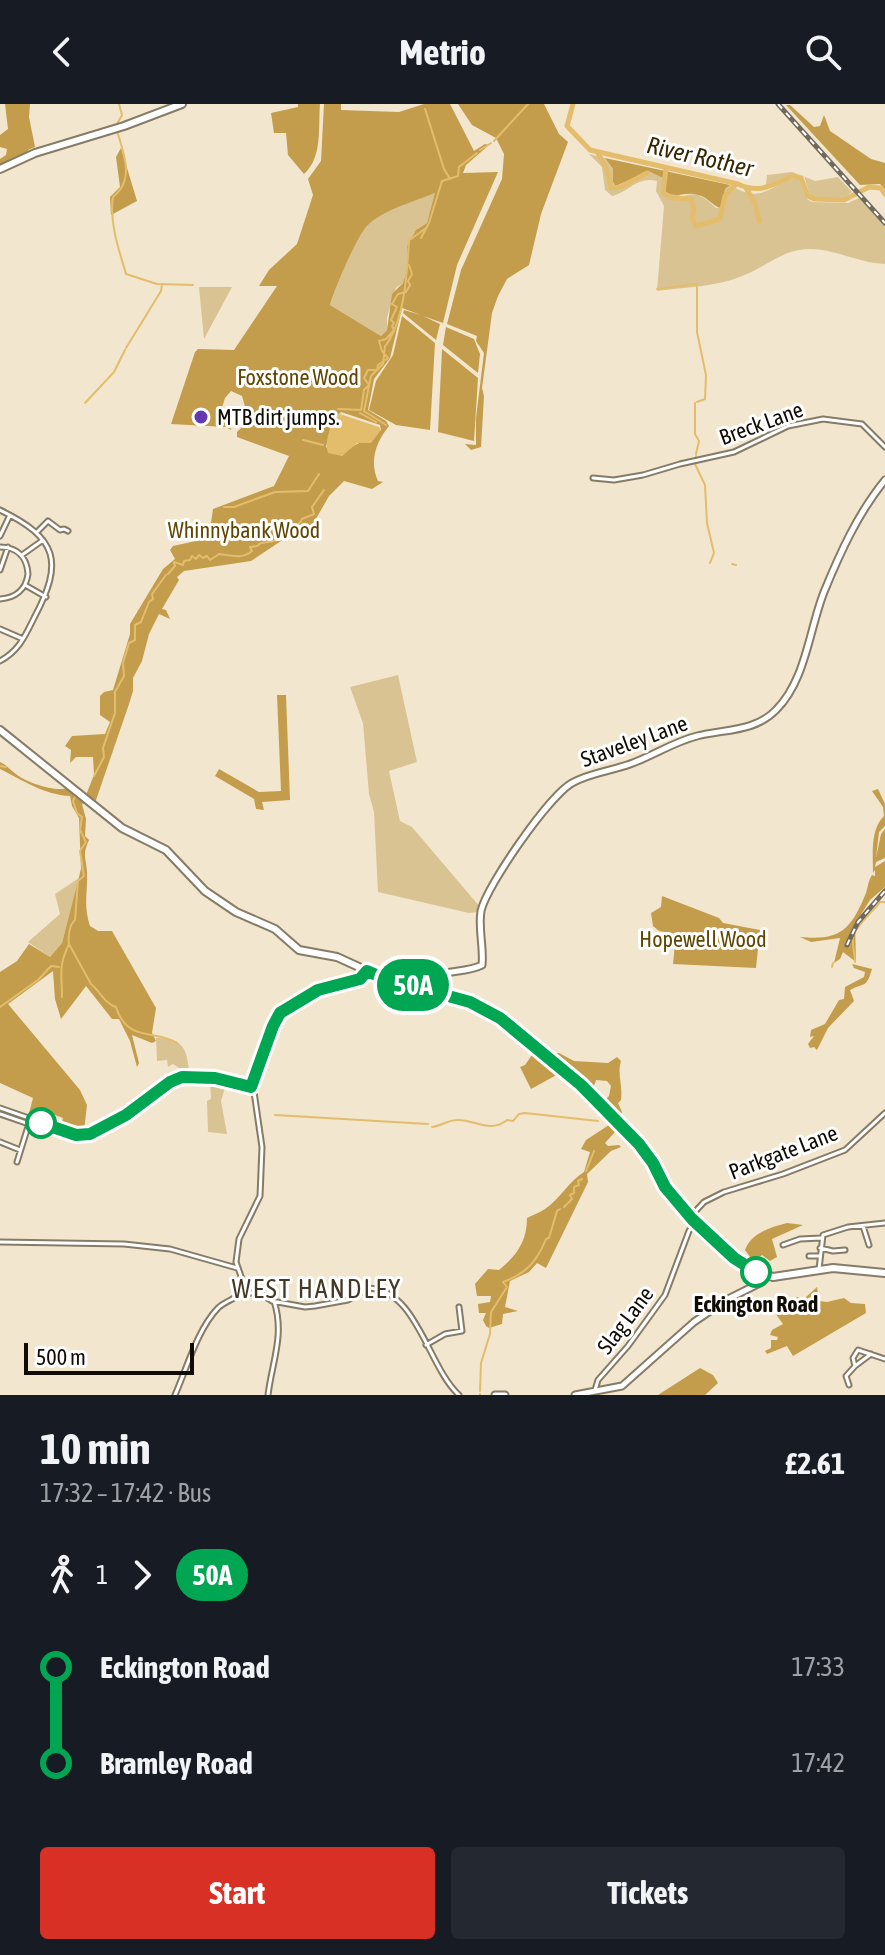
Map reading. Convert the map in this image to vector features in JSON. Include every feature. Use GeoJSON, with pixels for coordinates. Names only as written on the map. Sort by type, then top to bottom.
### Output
{"type":"FeatureCollection","features":[{"type":"Feature","properties":{"kind":"main road"},"geometry":{"type":"LineString","coordinates":[[0,169],[35,153],[124,126],[182,104]]}},
{"type":"Feature","properties":{"kind":"main road"},"geometry":{"type":"LineString","coordinates":[[0,730],[122,828],[166,850],[195,882],[230,909],[270,926],[299,950],[337,957],[383,978],[486,1009],[565,1070],[634,1139],[653,1163],[665,1187],[734,1258],[765,1276],[777,1277],[819,1269],[885,1273]]}},
{"type":"Feature","properties":{"kind":"street","name":"Breck Lane"},"geometry":{"type":"LineString","coordinates":[[593,478],[614,480],[643,475],[734,452],[788,426],[823,419],[862,424],[885,447]]}},
{"type":"Feature","properties":{"kind":"street","name":"Staveley Lane"},"geometry":{"type":"LineString","coordinates":[[420,987],[436,975],[482,965],[480,925],[484,901],[547,805],[572,782],[638,761],[685,740],[749,726],[777,710],[799,673],[824,594],[847,543],[860,516],[885,480]]}},
{"type":"Feature","properties":{"kind":"street"},"geometry":{"type":"LineString","coordinates":[[0,510],[37,532],[52,566],[46,597],[17,649],[0,661]]}},
{"type":"Feature","properties":{"kind":"street"},"geometry":{"type":"LineString","coordinates":[[0,536],[10,515]]}},
{"type":"Feature","properties":{"kind":"street"},"geometry":{"type":"LineString","coordinates":[[37,532],[48,521],[61,532],[64,529],[68,531]]}},
{"type":"Feature","properties":{"kind":"street"},"geometry":{"type":"LineString","coordinates":[[22,555],[43,540]]}},
{"type":"Feature","properties":{"kind":"street"},"geometry":{"type":"LineString","coordinates":[[0,547],[8,547],[22,555],[28,570],[25,585],[12,597],[0,599]]}},
{"type":"Feature","properties":{"kind":"street"},"geometry":{"type":"LineString","coordinates":[[0,570],[8,547]]}},
{"type":"Feature","properties":{"kind":"street"},"geometry":{"type":"LineString","coordinates":[[25,585],[46,597]]}},
{"type":"Feature","properties":{"kind":"street"},"geometry":{"type":"LineString","coordinates":[[0,629],[23,639]]}},
{"type":"Feature","properties":{"kind":"street"},"geometry":{"type":"LineString","coordinates":[[240,1295],[244,1289],[237,1268],[239,1239],[257,1205],[262,1182],[262,1147],[253,1085],[273,1026],[280,1014],[318,990],[360,979],[367,971]]}},
{"type":"Feature","properties":{"kind":"street"},"geometry":{"type":"LineString","coordinates":[[0,1111],[85,1136],[126,1115],[179,1077],[215,1078],[246,1087],[253,1085]]}},
{"type":"Feature","properties":{"kind":"street"},"geometry":{"type":"LineString","coordinates":[[246,1087],[253,1095]]}},
{"type":"Feature","properties":{"kind":"street","name":"Parkgate Lane"},"geometry":{"type":"LineString","coordinates":[[693,1219],[704,1202],[724,1192],[845,1150],[885,1113]]}},
{"type":"Feature","properties":{"kind":"street"},"geometry":{"type":"LineString","coordinates":[[17,1162],[30,1122]]}},
{"type":"Feature","properties":{"kind":"street"},"geometry":{"type":"LineString","coordinates":[[0,1142],[20,1150]]}},
{"type":"Feature","properties":{"kind":"street","name":"Slag Lane"},"geometry":{"type":"LineString","coordinates":[[595,1390],[598,1380],[628,1346],[665,1295],[693,1219]]}},
{"type":"Feature","properties":{"kind":"street"},"geometry":{"type":"LineString","coordinates":[[819,1269],[821,1238],[826,1232],[885,1223]]}},
{"type":"Feature","properties":{"kind":"street"},"geometry":{"type":"LineString","coordinates":[[863,1226],[869,1245]]}},
{"type":"Feature","properties":{"kind":"street"},"geometry":{"type":"LineString","coordinates":[[783,1245],[800,1239],[821,1238]]}},
{"type":"Feature","properties":{"kind":"street"},"geometry":{"type":"LineString","coordinates":[[0,1242],[136,1245],[170,1249],[237,1268]]}},
{"type":"Feature","properties":{"kind":"street"},"geometry":{"type":"LineString","coordinates":[[820,1248],[845,1250]]}},
{"type":"Feature","properties":{"kind":"street"},"geometry":{"type":"LineString","coordinates":[[809,1256],[819,1256]]}},
{"type":"Feature","properties":{"kind":"street"},"geometry":{"type":"LineString","coordinates":[[575,1395],[622,1386],[701,1317],[762,1282],[765,1276]]}},
{"type":"Feature","properties":{"kind":"street"},"geometry":{"type":"LineString","coordinates":[[243,1282],[274,1301],[309,1307],[348,1300],[368,1288],[380,1290],[410,1314],[446,1382],[459,1395]]}},
{"type":"Feature","properties":{"kind":"street"},"geometry":{"type":"LineString","coordinates":[[175,1395],[210,1319],[221,1305],[240,1295],[256,1292]]}},
{"type":"Feature","properties":{"kind":"street"},"geometry":{"type":"LineString","coordinates":[[268,1395],[279,1335],[279,1318],[274,1301]]}},
{"type":"Feature","properties":{"kind":"street"},"geometry":{"type":"LineString","coordinates":[[426,1345],[445,1334],[462,1331],[459,1307]]}},
{"type":"Feature","properties":{"kind":"street"},"geometry":{"type":"LineString","coordinates":[[855,1366],[853,1358],[858,1350],[885,1359]]}},
{"type":"Feature","properties":{"kind":"street"},"geometry":{"type":"LineString","coordinates":[[849,1385],[846,1376],[871,1354]]}},
{"type":"Feature","properties":{"kind":"street"},"geometry":{"type":"LineString","coordinates":[[495,1395],[505,1395]]}},
{"type":"Feature","properties":{"kind":"shaded area"},"geometry":{"type":"Polygon","coordinates":[[[589,154],[605,158],[613,169],[613,182],[620,185],[648,171],[665,179],[665,186],[682,197],[696,195],[716,208],[721,207],[725,189],[730,185],[741,191],[758,193],[796,178],[801,182],[807,199],[812,202],[848,203],[859,198],[885,226],[885,264],[821,250],[799,250],[732,280],[657,291],[664,206],[656,191],[657,181],[638,182],[612,196],[605,190],[602,167],[589,154]]]}},
{"type":"Feature","properties":{"kind":"shaded area"},"geometry":{"type":"Polygon","coordinates":[[[792,172],[800,175],[794,174],[766,185],[767,175],[792,172]]]}},
{"type":"Feature","properties":{"kind":"shaded area"},"geometry":{"type":"Polygon","coordinates":[[[804,177],[815,181],[838,177],[852,192],[844,198],[814,197],[810,195],[804,177]]]}},
{"type":"Feature","properties":{"kind":"shaded area"},"geometry":{"type":"Polygon","coordinates":[[[436,193],[427,223],[416,230],[407,246],[408,267],[403,283],[396,288],[387,317],[387,330],[381,336],[330,305],[352,251],[368,225],[391,210],[436,193]]]}},
{"type":"Feature","properties":{"kind":"shaded area"},"geometry":{"type":"Polygon","coordinates":[[[199,287],[232,287],[204,339],[199,287]]]}},
{"type":"Feature","properties":{"kind":"shaded area"},"geometry":{"type":"Polygon","coordinates":[[[340,414],[381,430],[371,443],[357,443],[342,456],[328,453],[329,432],[340,414]]]}},
{"type":"Feature","properties":{"kind":"shaded area"},"geometry":{"type":"Polygon","coordinates":[[[398,675],[417,762],[389,771],[400,821],[412,827],[480,907],[479,912],[469,913],[378,892],[374,812],[369,794],[363,723],[350,687],[398,675]]]}},
{"type":"Feature","properties":{"kind":"shaded area"},"geometry":{"type":"Polygon","coordinates":[[[79,878],[62,943],[50,957],[28,942],[60,914],[55,894],[79,878]]]}},
{"type":"Feature","properties":{"kind":"shaded area"},"geometry":{"type":"Polygon","coordinates":[[[156,1038],[172,1040],[182,1047],[189,1074],[173,1064],[168,1067],[167,1060],[157,1061],[156,1038]]]}},
{"type":"Feature","properties":{"kind":"shaded area"},"geometry":{"type":"Polygon","coordinates":[[[210,1079],[231,1084],[225,1088],[221,1101],[227,1134],[208,1132],[210,1079]]]}},
{"type":"Feature","properties":{"kind":"green space"},"geometry":{"type":"Polygon","coordinates":[[[5,104],[30,104],[29,117],[35,147],[28,150],[27,156],[0,168],[0,159],[6,155],[7,149],[0,147],[0,135],[8,129],[5,104]]]}},
{"type":"Feature","properties":{"kind":"green space"},"geometry":{"type":"Polygon","coordinates":[[[298,104],[320,104],[317,150],[304,174],[288,155],[286,133],[274,133],[271,113],[298,107],[298,104]]]}},
{"type":"Feature","properties":{"kind":"green space"},"geometry":{"type":"Polygon","coordinates":[[[324,104],[341,104],[341,110],[399,112],[424,104],[450,104],[474,151],[485,144],[489,145],[466,165],[463,173],[498,172],[457,265],[443,323],[423,316],[440,324],[436,340],[403,313],[404,310],[421,315],[402,308],[390,358],[374,379],[368,410],[389,426],[377,445],[374,459],[375,474],[378,481],[383,482],[372,489],[344,481],[329,496],[313,524],[293,533],[251,561],[184,571],[177,577],[179,580],[162,609],[166,610],[170,619],[159,614],[149,634],[95,803],[86,795],[94,775],[93,757],[76,757],[70,763],[71,750],[65,746],[72,736],[105,734],[110,722],[100,715],[100,696],[113,690],[130,634],[130,624],[163,569],[175,559],[170,550],[173,546],[209,536],[213,509],[274,486],[289,456],[237,437],[237,432],[249,420],[242,396],[231,391],[220,414],[230,424],[231,430],[226,427],[171,424],[195,352],[198,349],[234,350],[277,286],[259,286],[269,270],[297,244],[313,195],[308,179],[321,161],[324,104]],[[435,193],[390,210],[367,226],[352,252],[330,305],[381,336],[387,330],[392,294],[403,283],[408,267],[407,246],[416,230],[427,223],[435,193]],[[341,412],[332,422],[326,447],[342,456],[381,430],[380,425],[341,412]]]}},
{"type":"Feature","properties":{"kind":"green space"},"geometry":{"type":"Polygon","coordinates":[[[458,104],[544,104],[559,134],[568,142],[541,214],[529,265],[507,279],[492,313],[482,388],[481,447],[471,450],[465,444],[476,445],[484,353],[476,341],[477,336],[447,324],[461,270],[502,179],[504,154],[496,138],[472,125],[458,104]]]}},
{"type":"Feature","properties":{"kind":"green space"},"geometry":{"type":"Polygon","coordinates":[[[786,105],[790,105],[814,127],[820,126],[824,115],[830,131],[871,159],[885,163],[885,190],[880,184],[860,185],[786,105]]]}},
{"type":"Feature","properties":{"kind":"green space"},"geometry":{"type":"Polygon","coordinates":[[[121,148],[137,201],[111,215],[110,197],[120,187],[116,157],[121,148]]]}},
{"type":"Feature","properties":{"kind":"green space"},"geometry":{"type":"Polygon","coordinates":[[[605,158],[730,185],[725,189],[721,208],[698,195],[666,192],[665,179],[648,171],[616,186],[613,169],[605,158]]]}},
{"type":"Feature","properties":{"kind":"green space"},"geometry":{"type":"Polygon","coordinates":[[[402,316],[435,343],[430,430],[396,425],[369,410],[376,381],[393,355],[402,316]]]}},
{"type":"Feature","properties":{"kind":"green space"},"geometry":{"type":"Polygon","coordinates":[[[446,327],[474,339],[480,354],[478,373],[443,345],[446,327]]]}},
{"type":"Feature","properties":{"kind":"green space"},"geometry":{"type":"Polygon","coordinates":[[[442,349],[478,378],[474,441],[438,432],[442,349]]]}},
{"type":"Feature","properties":{"kind":"green space"},"geometry":{"type":"Polygon","coordinates":[[[277,695],[286,695],[290,800],[262,802],[264,810],[256,809],[254,799],[215,776],[219,769],[259,792],[281,791],[277,695]]]}},
{"type":"Feature","properties":{"kind":"green space"},"geometry":{"type":"Polygon","coordinates":[[[0,762],[27,781],[49,788],[68,788],[88,802],[82,804],[86,819],[85,836],[89,840],[85,856],[86,905],[90,926],[98,931],[112,931],[156,1008],[152,1033],[156,1041],[152,1043],[132,1035],[139,1063],[137,1067],[130,1041],[119,1019],[112,1019],[86,986],[61,1019],[55,999],[53,971],[8,1004],[80,1090],[87,1105],[84,1131],[79,1134],[60,1129],[63,1118],[47,1112],[43,1123],[28,1117],[33,1098],[0,1083],[0,972],[17,961],[29,944],[50,957],[62,943],[81,869],[79,818],[70,796],[52,793],[25,782],[0,769],[0,762]]]}},
{"type":"Feature","properties":{"kind":"green space"},"geometry":{"type":"Polygon","coordinates":[[[878,789],[885,804],[885,826],[879,832],[876,858],[885,829],[885,858],[876,862],[875,867],[885,861],[885,887],[870,900],[855,924],[856,962],[843,952],[834,963],[840,938],[811,942],[800,937],[835,935],[855,916],[872,875],[875,876],[874,835],[884,816],[883,807],[872,791],[878,789]]]}},
{"type":"Feature","properties":{"kind":"green space","name":"Hopewell Wood"},"geometry":{"type":"Polygon","coordinates":[[[662,896],[719,918],[723,923],[760,930],[756,968],[673,964],[676,934],[659,931],[653,926],[651,913],[661,907],[662,896]]]}},
{"type":"Feature","properties":{"kind":"green space"},"geometry":{"type":"Polygon","coordinates":[[[852,964],[872,969],[868,980],[850,990],[854,1001],[828,1028],[817,1050],[810,1048],[808,1044],[814,1036],[810,1037],[811,1030],[825,1024],[839,1000],[844,999],[845,987],[864,977],[865,972],[852,964]]]}},
{"type":"Feature","properties":{"kind":"green space"},"geometry":{"type":"Polygon","coordinates":[[[534,1052],[562,1072],[531,1089],[520,1067],[534,1052]]]}},
{"type":"Feature","properties":{"kind":"green space"},"geometry":{"type":"Polygon","coordinates":[[[559,1053],[574,1061],[608,1063],[617,1057],[621,1061],[621,1100],[618,1103],[622,1112],[619,1121],[602,1103],[609,1096],[611,1086],[607,1081],[596,1080],[592,1092],[565,1067],[545,1055],[559,1053]]]}},
{"type":"Feature","properties":{"kind":"green space"},"geometry":{"type":"Polygon","coordinates":[[[608,1117],[625,1133],[615,1132],[605,1143],[621,1147],[611,1151],[587,1174],[588,1182],[546,1268],[537,1263],[529,1272],[510,1281],[505,1307],[518,1311],[503,1314],[502,1324],[489,1328],[483,1320],[486,1313],[479,1313],[478,1304],[490,1302],[491,1296],[477,1296],[475,1284],[488,1269],[499,1270],[515,1254],[523,1241],[527,1218],[550,1205],[584,1172],[590,1152],[581,1149],[586,1140],[609,1125],[608,1117]]]}},
{"type":"Feature","properties":{"kind":"green space"},"geometry":{"type":"Polygon","coordinates":[[[787,1223],[803,1225],[772,1239],[777,1257],[770,1261],[762,1255],[753,1261],[745,1250],[752,1239],[768,1229],[787,1223]]]}},
{"type":"Feature","properties":{"kind":"green space"},"geometry":{"type":"Polygon","coordinates":[[[817,1287],[819,1301],[844,1298],[851,1303],[865,1304],[866,1313],[793,1356],[787,1346],[767,1354],[765,1351],[771,1348],[771,1340],[778,1337],[770,1335],[772,1330],[783,1324],[772,1309],[791,1306],[797,1297],[805,1298],[817,1287]]]}},
{"type":"Feature","properties":{"kind":"green space"},"geometry":{"type":"Polygon","coordinates":[[[700,1368],[713,1375],[718,1383],[705,1395],[658,1395],[700,1368]]]}},
{"type":"Feature","properties":{"kind":"waterway"},"geometry":{"type":"LineString","coordinates":[[117,124],[122,115],[119,104]]}},
{"type":"Feature","properties":{"kind":"waterway"},"geometry":{"type":"LineString","coordinates":[[494,141],[528,104]]}},
{"type":"Feature","properties":{"kind":"waterway","name":"River Rother"},"geometry":{"type":"LineString","coordinates":[[573,104],[567,126],[590,150],[753,189],[793,176],[801,178],[808,196],[814,199],[844,200],[869,187],[881,188],[885,194]]}},
{"type":"Feature","properties":{"kind":"waterway"},"geometry":{"type":"LineString","coordinates":[[425,109],[450,179]]}},
{"type":"Feature","properties":{"kind":"waterway"},"geometry":{"type":"LineString","coordinates":[[117,131],[125,158],[126,175],[120,190],[113,197],[112,216],[126,274],[157,284],[193,285]]}},
{"type":"Feature","properties":{"kind":"waterway"},"geometry":{"type":"LineString","coordinates":[[480,150],[491,143]]}},
{"type":"Feature","properties":{"kind":"waterway"},"geometry":{"type":"LineString","coordinates":[[421,238],[442,181],[458,176],[459,167],[477,153]]}},
{"type":"Feature","properties":{"kind":"waterway"},"geometry":{"type":"LineString","coordinates":[[598,153],[608,172],[611,188],[621,187],[647,173]]}},
{"type":"Feature","properties":{"kind":"waterway"},"geometry":{"type":"LineString","coordinates":[[666,168],[663,193],[672,198],[691,199],[694,209],[692,218],[696,226],[720,219],[725,196],[736,184]]}},
{"type":"Feature","properties":{"kind":"waterway"},"geometry":{"type":"LineString","coordinates":[[746,188],[755,203],[759,221]]}},
{"type":"Feature","properties":{"kind":"waterway"},"geometry":{"type":"LineString","coordinates":[[411,239],[426,228]]}},
{"type":"Feature","properties":{"kind":"waterway"},"geometry":{"type":"LineString","coordinates":[[386,345],[401,309],[409,241]]}},
{"type":"Feature","properties":{"kind":"waterway"},"geometry":{"type":"LineString","coordinates":[[338,409],[361,410],[364,390],[369,385],[364,378],[368,370],[377,370],[378,365],[388,358],[379,341],[386,339],[394,330],[391,320],[397,307],[392,304],[398,294],[406,292],[410,285],[408,281],[412,274],[409,265]]}},
{"type":"Feature","properties":{"kind":"waterway"},"geometry":{"type":"LineString","coordinates":[[126,348],[161,291],[162,284]]}},
{"type":"Feature","properties":{"kind":"waterway"},"geometry":{"type":"LineString","coordinates":[[657,289],[697,284],[697,332],[706,375],[705,399],[697,402]]}},
{"type":"Feature","properties":{"kind":"waterway"},"geometry":{"type":"LineString","coordinates":[[385,346],[383,364],[371,376],[364,411],[386,425]]}},
{"type":"Feature","properties":{"kind":"waterway"},"geometry":{"type":"LineString","coordinates":[[85,403],[114,372],[125,350]]}},
{"type":"Feature","properties":{"kind":"waterway"},"geometry":{"type":"LineString","coordinates":[[695,403],[695,434],[699,441],[696,454]]}},
{"type":"Feature","properties":{"kind":"waterway"},"geometry":{"type":"LineString","coordinates":[[360,413],[376,422]]}},
{"type":"Feature","properties":{"kind":"waterway"},"geometry":{"type":"LineString","coordinates":[[303,440],[323,445]]}},
{"type":"Feature","properties":{"kind":"waterway"},"geometry":{"type":"LineString","coordinates":[[695,464],[705,485],[707,523],[714,553],[710,563]]}},
{"type":"Feature","properties":{"kind":"waterway"},"geometry":{"type":"LineString","coordinates":[[276,492],[308,491],[319,474]]}},
{"type":"Feature","properties":{"kind":"waterway"},"geometry":{"type":"LineString","coordinates":[[168,574],[175,566],[174,562],[183,565],[192,556],[196,559],[199,555],[203,558],[207,556],[210,560],[219,554],[244,555],[252,551],[250,547],[281,538],[293,526],[296,528],[302,519],[314,514],[312,507],[324,490]]}},
{"type":"Feature","properties":{"kind":"waterway"},"geometry":{"type":"LineString","coordinates":[[224,507],[234,507],[275,492]]}},
{"type":"Feature","properties":{"kind":"waterway"},"geometry":{"type":"LineString","coordinates":[[732,564],[736,565]]}},
{"type":"Feature","properties":{"kind":"waterway"},"geometry":{"type":"LineString","coordinates":[[94,776],[104,757],[103,748],[115,713],[115,692],[124,676],[123,663],[129,643],[135,640],[135,625],[141,622],[153,599],[152,594],[166,575]]}},
{"type":"Feature","properties":{"kind":"waterway"},"geometry":{"type":"LineString","coordinates":[[0,766],[6,767]]}},
{"type":"Feature","properties":{"kind":"waterway"},"geometry":{"type":"LineString","coordinates":[[62,997],[62,965],[69,944],[70,928],[75,920],[78,881],[84,876],[80,851],[86,842],[80,830],[82,817],[73,801],[77,793]]}},
{"type":"Feature","properties":{"kind":"waterway"},"geometry":{"type":"LineString","coordinates":[[855,962],[854,933],[880,902],[885,902]]}},
{"type":"Feature","properties":{"kind":"waterway"},"geometry":{"type":"LineString","coordinates":[[69,944],[91,984],[108,1003],[116,1007],[127,1026],[177,1043]]}},
{"type":"Feature","properties":{"kind":"waterway"},"geometry":{"type":"LineString","coordinates":[[832,967],[833,963]]}},
{"type":"Feature","properties":{"kind":"waterway"},"geometry":{"type":"LineString","coordinates":[[0,1007],[38,980],[51,966],[59,967]]}},
{"type":"Feature","properties":{"kind":"waterway"},"geometry":{"type":"LineString","coordinates":[[432,1127],[457,1120],[494,1126],[507,1120],[513,1121],[519,1114],[525,1113],[598,1121]]}},
{"type":"Feature","properties":{"kind":"waterway"},"geometry":{"type":"LineString","coordinates":[[275,1115],[428,1124]]}},
{"type":"Feature","properties":{"kind":"waterway"},"geometry":{"type":"LineString","coordinates":[[586,1171],[594,1151]]}},
{"type":"Feature","properties":{"kind":"waterway"},"geometry":{"type":"LineString","coordinates":[[564,1207],[572,1199],[570,1195],[582,1179]]}},
{"type":"Feature","properties":{"kind":"waterway"},"geometry":{"type":"LineString","coordinates":[[480,1391],[481,1363],[490,1334],[491,1312],[507,1287],[503,1282],[524,1271],[534,1261],[549,1238],[560,1209]]}},
{"type":"Feature","properties":{"kind":"railway"},"geometry":{"type":"LineString","coordinates":[[778,104],[885,223]]}},
{"type":"Feature","properties":{"kind":"railway"},"geometry":{"type":"LineString","coordinates":[[847,945],[858,922],[885,891]]}},
{"type":"Feature","properties":{"kind":"bus line","name":"50A"},"geometry":{"type":"LineString","coordinates":[[41,1123],[80,1136],[90,1134],[126,1115],[170,1082],[182,1077],[215,1078],[251,1087],[280,1013],[318,990],[360,979],[367,971],[470,1002],[500,1018],[525,1042],[581,1085],[639,1144],[665,1187],[692,1219],[734,1258],[756,1272]]}},
{"type":"Feature","properties":{"kind":"place","name":"MTB dirt jumps."},"geometry":{"type":"Point","coordinates":[201,417]}},
{"type":"Feature","properties":{"kind":"place","name":"Eckington Road"},"geometry":{"type":"Point","coordinates":[756,1272]}},
{"type":"Feature","properties":{"kind":"district","name":"WEST HANDLEY"},"geometry":{"type":"Point","coordinates":[317,1289]}},
{"type":"Feature","properties":{"kind":"park label","name":"Foxstone Wood"},"geometry":{"type":"Point","coordinates":[298,377]}},
{"type":"Feature","properties":{"kind":"park label","name":"Whinnybank Wood"},"geometry":{"type":"Point","coordinates":[244,530]}}]}
